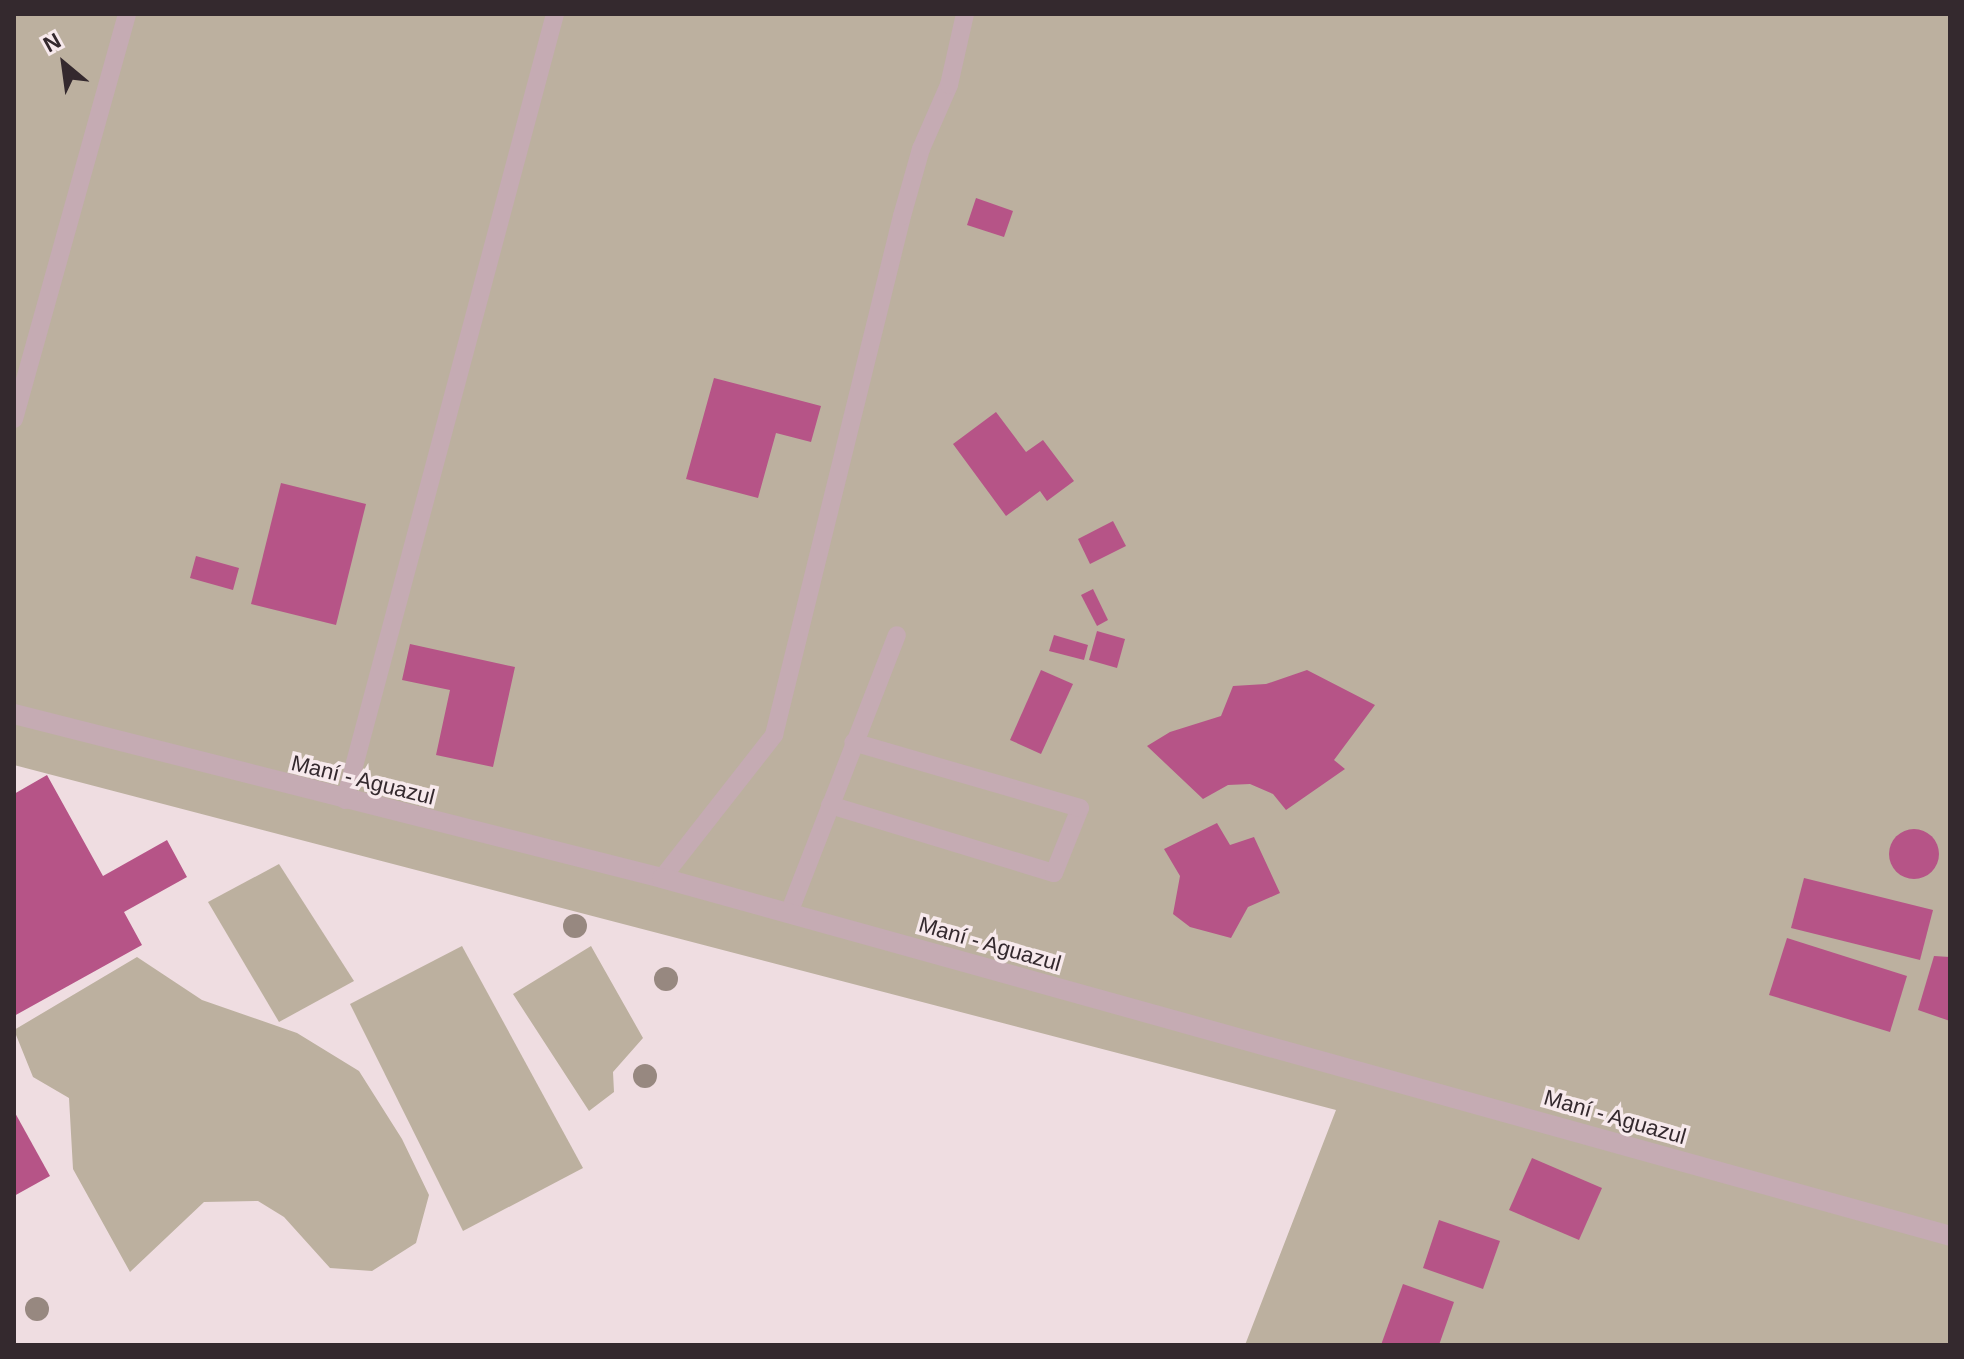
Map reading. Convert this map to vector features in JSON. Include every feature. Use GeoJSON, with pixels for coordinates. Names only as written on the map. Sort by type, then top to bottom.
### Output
{"type":"FeatureCollection","features":[{"type":"Feature","properties":{"kind":"street","name":"Maní - Aguazul"},"geometry":{"type":"LineString","coordinates":[[14,714],[662,878],[1950,1236]]}},
{"type":"Feature","properties":{"kind":"lane"},"geometry":{"type":"LineString","coordinates":[[14,419],[127,14]]}},
{"type":"Feature","properties":{"kind":"lane"},"geometry":{"type":"LineString","coordinates":[[345,800],[555,14]]}},
{"type":"Feature","properties":{"kind":"lane"},"geometry":{"type":"LineString","coordinates":[[662,878],[774,735],[902,216],[921,149],[949,85],[965,14]]}},
{"type":"Feature","properties":{"kind":"lane"},"geometry":{"type":"LineString","coordinates":[[789,913],[897,635]]}},
{"type":"Feature","properties":{"kind":"lane"},"geometry":{"type":"LineString","coordinates":[[830,805],[1054,873],[1080,808],[853,742]]}},
{"type":"Feature","properties":{"kind":"shaded area"},"geometry":{"type":"Polygon","coordinates":[[[14,14],[1950,14],[1950,1345],[1245,1345],[1336,1110],[14,765],[14,14]]]}},
{"type":"Feature","properties":{"kind":"shaded area"},"geometry":{"type":"Polygon","coordinates":[[[279,864],[354,981],[279,1022],[208,902],[279,864]]]}},
{"type":"Feature","properties":{"kind":"shaded area"},"geometry":{"type":"Polygon","coordinates":[[[462,946],[583,1168],[463,1231],[350,1004],[462,946]]]}},
{"type":"Feature","properties":{"kind":"shaded area"},"geometry":{"type":"Polygon","coordinates":[[[591,946],[643,1038],[613,1072],[614,1092],[589,1111],[513,994],[591,946]]]}},
{"type":"Feature","properties":{"kind":"shaded area"},"geometry":{"type":"Polygon","coordinates":[[[137,957],[202,1000],[297,1033],[359,1071],[402,1139],[429,1195],[416,1243],[372,1271],[330,1268],[284,1217],[258,1201],[204,1202],[130,1272],[73,1169],[69,1098],[33,1077],[14,1030],[137,957]]]}},
{"type":"Feature","properties":{"kind":"building"},"geometry":{"type":"Polygon","coordinates":[[[976,198],[1013,211],[1004,237],[967,225],[976,198]]]}},
{"type":"Feature","properties":{"kind":"building"},"geometry":{"type":"Polygon","coordinates":[[[714,378],[821,406],[811,442],[776,433],[758,498],[686,479],[714,378]]]}},
{"type":"Feature","properties":{"kind":"building"},"geometry":{"type":"Polygon","coordinates":[[[996,412],[1026,452],[1043,440],[1074,481],[1047,501],[1040,491],[1006,516],[953,444],[996,412]]]}},
{"type":"Feature","properties":{"kind":"building"},"geometry":{"type":"Polygon","coordinates":[[[281,483],[366,504],[336,625],[251,604],[281,483]]]}},
{"type":"Feature","properties":{"kind":"building"},"geometry":{"type":"Polygon","coordinates":[[[1113,521],[1126,546],[1090,564],[1078,539],[1113,521]]]}},
{"type":"Feature","properties":{"kind":"building"},"geometry":{"type":"Polygon","coordinates":[[[196,556],[239,568],[233,590],[190,578],[196,556]]]}},
{"type":"Feature","properties":{"kind":"building"},"geometry":{"type":"Polygon","coordinates":[[[1093,589],[1108,620],[1097,626],[1081,595],[1093,589]]]}},
{"type":"Feature","properties":{"kind":"building"},"geometry":{"type":"Polygon","coordinates":[[[1097,631],[1125,639],[1117,668],[1089,660],[1097,631]]]}},
{"type":"Feature","properties":{"kind":"building"},"geometry":{"type":"Polygon","coordinates":[[[1054,635],[1088,645],[1084,660],[1049,651],[1054,635]]]}},
{"type":"Feature","properties":{"kind":"building"},"geometry":{"type":"Polygon","coordinates":[[[410,644],[515,667],[493,767],[436,755],[450,690],[402,680],[410,644]]]}},
{"type":"Feature","properties":{"kind":"building"},"geometry":{"type":"Polygon","coordinates":[[[1041,670],[1073,684],[1041,754],[1010,740],[1041,670]]]}},
{"type":"Feature","properties":{"kind":"building"},"geometry":{"type":"Polygon","coordinates":[[[1307,670],[1375,705],[1334,760],[1345,769],[1286,810],[1273,794],[1250,784],[1228,785],[1203,799],[1147,746],[1170,732],[1221,716],[1233,686],[1266,684],[1307,670]]]}},
{"type":"Feature","properties":{"kind":"building"},"geometry":{"type":"Polygon","coordinates":[[[47,775],[103,876],[167,840],[187,877],[124,912],[142,945],[14,1016],[14,794],[47,775]]]}},
{"type":"Feature","properties":{"kind":"building"},"geometry":{"type":"Polygon","coordinates":[[[1217,823],[1230,845],[1254,837],[1280,893],[1248,907],[1231,938],[1190,927],[1173,914],[1180,876],[1164,849],[1217,823]]]}},
{"type":"Feature","properties":{"kind":"building"},"geometry":{"type":"Polygon","coordinates":[[[1914,829],[1932,836],[1939,854],[1932,872],[1914,879],[1896,872],[1889,854],[1896,836],[1914,829]]]}},
{"type":"Feature","properties":{"kind":"building"},"geometry":{"type":"Polygon","coordinates":[[[1804,878],[1933,910],[1920,960],[1791,928],[1804,878]]]}},
{"type":"Feature","properties":{"kind":"building"},"geometry":{"type":"Polygon","coordinates":[[[1787,938],[1907,976],[1890,1032],[1769,995],[1787,938]]]}},
{"type":"Feature","properties":{"kind":"building"},"geometry":{"type":"Polygon","coordinates":[[[1934,956],[1950,957],[1950,1021],[1918,1010],[1934,956]]]}},
{"type":"Feature","properties":{"kind":"building"},"geometry":{"type":"Polygon","coordinates":[[[14,1111],[50,1176],[14,1196],[14,1111]]]}},
{"type":"Feature","properties":{"kind":"building"},"geometry":{"type":"Polygon","coordinates":[[[1532,1158],[1602,1188],[1579,1240],[1509,1210],[1532,1158]]]}},
{"type":"Feature","properties":{"kind":"building"},"geometry":{"type":"Polygon","coordinates":[[[1439,1220],[1500,1241],[1483,1289],[1423,1268],[1439,1220]]]}},
{"type":"Feature","properties":{"kind":"building"},"geometry":{"type":"Polygon","coordinates":[[[1403,1284],[1454,1302],[1439,1345],[1381,1345],[1403,1284]]]}}]}
